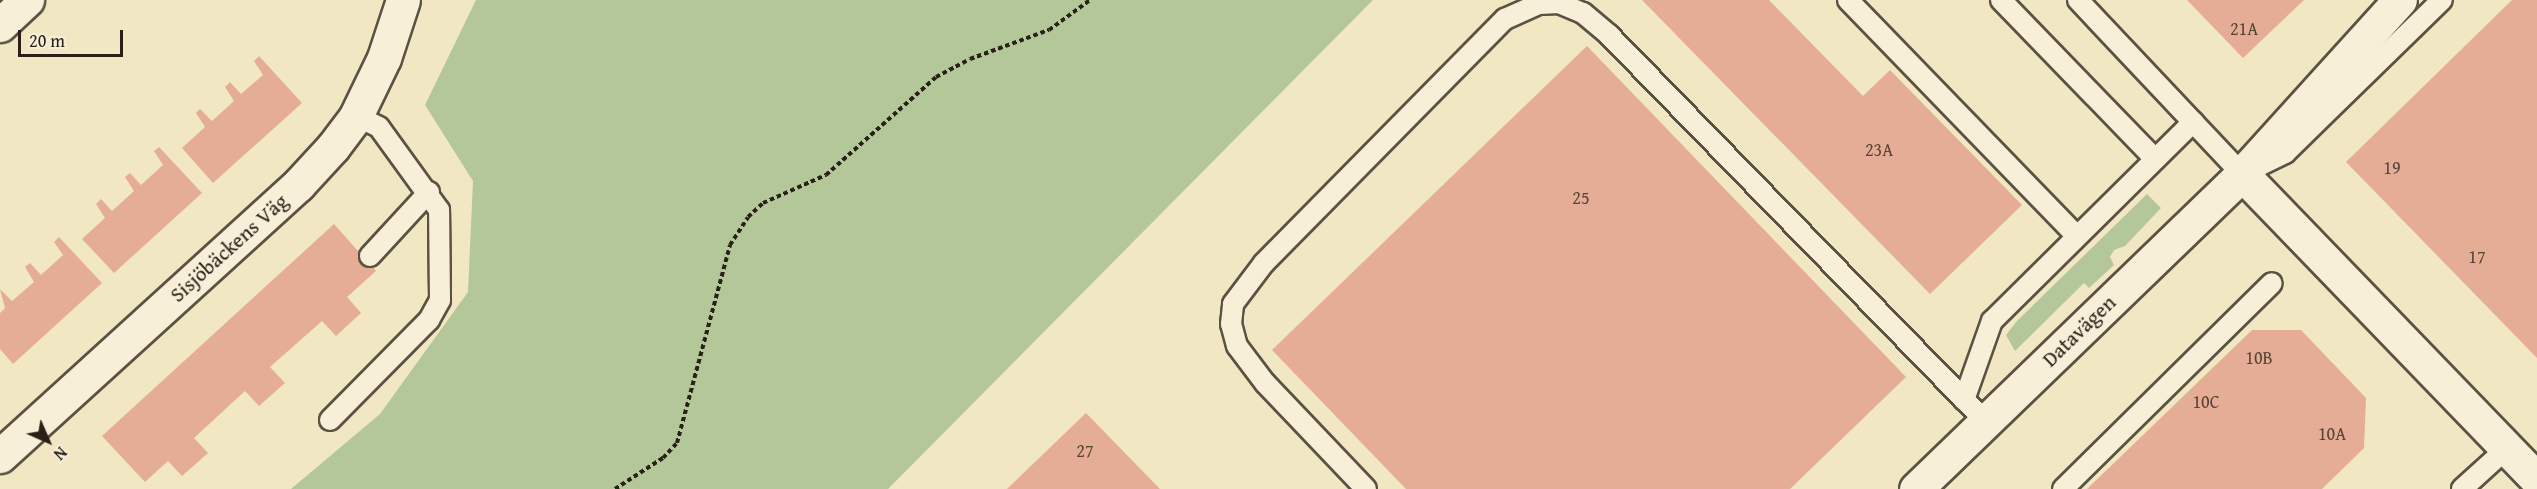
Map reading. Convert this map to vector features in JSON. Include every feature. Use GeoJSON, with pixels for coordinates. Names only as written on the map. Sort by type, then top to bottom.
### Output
{"type":"FeatureCollection","features":[{"type":"Feature","properties":{"kind":"street","name":"Sisjöbäckens Väg"},"geometry":{"type":"LineString","coordinates":[[4,446],[298,185],[356,116],[384,58],[403,0]]}},
{"type":"Feature","properties":{"kind":"street","name":"Datavägen"},"geometry":{"type":"LineString","coordinates":[[1916,489],[1975,411],[2242,174],[2400,0]]}},
{"type":"Feature","properties":{"kind":"street"},"geometry":{"type":"LineString","coordinates":[[2242,174],[2537,479]]}},
{"type":"Feature","properties":{"kind":"lane"},"geometry":{"type":"LineString","coordinates":[[1848,0],[2076,236]]}},
{"type":"Feature","properties":{"kind":"lane"},"geometry":{"type":"LineString","coordinates":[[2001,0],[2155,159]]}},
{"type":"Feature","properties":{"kind":"lane"},"geometry":{"type":"LineString","coordinates":[[2078,0],[2242,174],[2285,153],[2442,0]]}},
{"type":"Feature","properties":{"kind":"lane"},"geometry":{"type":"LineString","coordinates":[[1365,489],[1273,391],[1237,346],[1231,324],[1233,304],[1264,263],[1505,19],[1539,4],[1559,3],[1582,13],[1617,43],[1975,411]]}},
{"type":"Feature","properties":{"kind":"lane"},"geometry":{"type":"LineString","coordinates":[[330,420],[429,320],[440,300],[439,210],[429,192],[379,127],[356,116]]}},
{"type":"Feature","properties":{"kind":"lane"},"geometry":{"type":"LineString","coordinates":[[1975,411],[1992,321],[2193,122]]}},
{"type":"Feature","properties":{"kind":"lane"},"geometry":{"type":"LineString","coordinates":[[370,256],[429,192]]}},
{"type":"Feature","properties":{"kind":"lane"},"geometry":{"type":"LineString","coordinates":[[2063,489],[2272,283]]}},
{"type":"Feature","properties":{"kind":"lane"},"geometry":{"type":"LineString","coordinates":[[2462,489],[2506,448]]}},
{"type":"Feature","properties":{"kind":"path"},"geometry":{"type":"LineString","coordinates":[[615,489],[663,458],[676,443],[730,245],[748,217],[762,203],[826,175],[936,76],[1049,30],[1090,0]]}},
{"type":"Feature","properties":{"kind":"green space"},"geometry":{"type":"Polygon","coordinates":[[[476,0],[1373,0],[888,489],[291,489],[380,414],[468,292],[473,181],[425,105],[476,0]]]}},
{"type":"Feature","properties":{"kind":"green space"},"geometry":{"type":"Polygon","coordinates":[[[2147,194],[2161,208],[2125,246],[2114,250],[2110,257],[2114,265],[2089,288],[2084,283],[2015,351],[2006,335],[2017,321],[2147,194]]]}},
{"type":"Feature","properties":{"kind":"building"},"geometry":{"type":"Polygon","coordinates":[[[1642,0],[1769,0],[1863,96],[1890,70],[2022,205],[1930,294],[1642,0]]]}},
{"type":"Feature","properties":{"kind":"building"},"geometry":{"type":"Polygon","coordinates":[[[2187,0],[2304,0],[2243,58],[2187,0]]]}},
{"type":"Feature","properties":{"kind":"building"},"geometry":{"type":"Polygon","coordinates":[[[2512,0],[2537,0],[2537,358],[2346,162],[2512,0]]]}},
{"type":"Feature","properties":{"kind":"building"},"geometry":{"type":"Polygon","coordinates":[[[1587,46],[1906,377],[1790,489],[1406,489],[1272,350],[1587,46]]]}},
{"type":"Feature","properties":{"kind":"building"},"geometry":{"type":"Polygon","coordinates":[[[259,56],[302,103],[213,183],[182,148],[205,127],[196,113],[200,109],[212,121],[234,101],[225,87],[230,82],[241,94],[263,75],[254,61],[259,56]]]}},
{"type":"Feature","properties":{"kind":"building"},"geometry":{"type":"Polygon","coordinates":[[[159,147],[202,193],[114,273],[82,239],[105,218],[96,204],[101,199],[112,211],[134,191],[125,177],[130,173],[141,185],[163,165],[154,151],[159,147]]]}},
{"type":"Feature","properties":{"kind":"building"},"geometry":{"type":"Polygon","coordinates":[[[334,224],[376,271],[347,297],[361,313],[336,336],[322,321],[270,367],[285,383],[259,406],[245,391],[194,438],[208,453],[182,476],[168,461],[145,482],[102,436],[334,224]]]}},
{"type":"Feature","properties":{"kind":"building"},"geometry":{"type":"Polygon","coordinates":[[[59,237],[102,283],[13,364],[0,349],[0,313],[5,308],[0,289],[12,301],[34,282],[25,267],[30,263],[41,275],[63,255],[54,242],[59,237]]]}},
{"type":"Feature","properties":{"kind":"building"},"geometry":{"type":"Polygon","coordinates":[[[2252,330],[2301,330],[2366,398],[2364,448],[2322,489],[2087,489],[2252,330]]]}},
{"type":"Feature","properties":{"kind":"building"},"geometry":{"type":"Polygon","coordinates":[[[1086,413],[1160,489],[1007,489],[1086,413]]]}}]}
